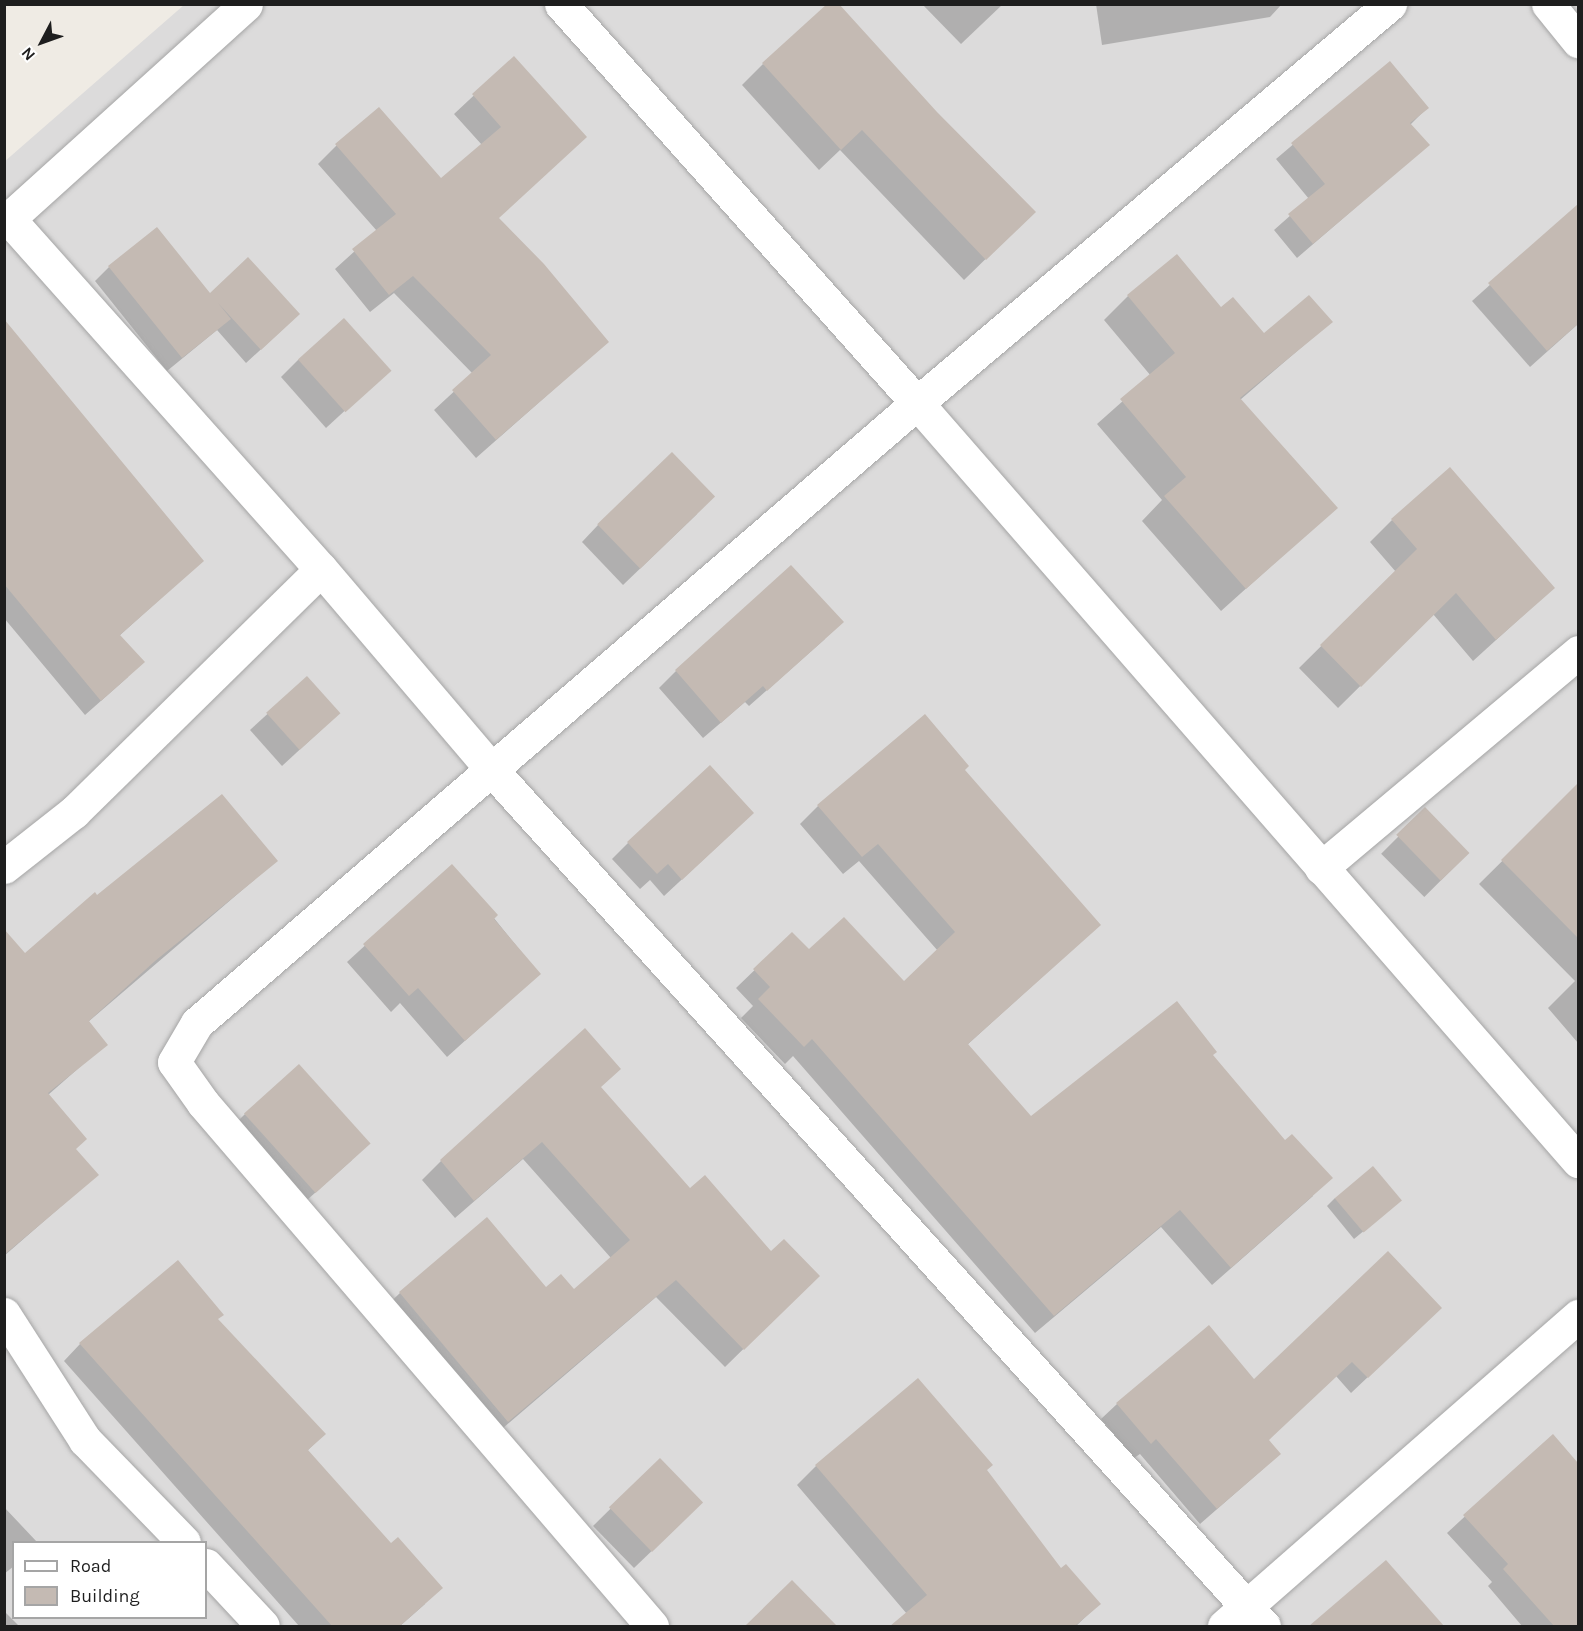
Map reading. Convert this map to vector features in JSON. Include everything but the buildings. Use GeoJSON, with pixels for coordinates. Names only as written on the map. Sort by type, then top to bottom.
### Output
{"type":"FeatureCollection","features":[{"type":"Feature","properties":{"kind":"street"},"geometry":{"type":"LineString","coordinates":[[246,4],[7,221],[321,570],[491,769],[1245,1620],[1578,1316]]}},
{"type":"Feature","properties":{"kind":"street"},"geometry":{"type":"LineString","coordinates":[[561,4],[917,403],[1578,1161]]}},
{"type":"Feature","properties":{"kind":"street"},"geometry":{"type":"LineString","coordinates":[[652,1626],[203,1103],[174,1062],[198,1023],[917,403],[1390,4]]}},
{"type":"Feature","properties":{"kind":"street"},"geometry":{"type":"LineString","coordinates":[[1548,4],[1578,41]]}},
{"type":"Feature","properties":{"kind":"street"},"geometry":{"type":"LineString","coordinates":[[4,867],[74,812],[321,570]]}},
{"type":"Feature","properties":{"kind":"street"},"geometry":{"type":"LineString","coordinates":[[1321,868],[1578,652]]}},
{"type":"Feature","properties":{"kind":"street"},"geometry":{"type":"LineString","coordinates":[[4,1314],[86,1440],[183,1541]]}},
{"type":"Feature","properties":{"kind":"street"},"geometry":{"type":"LineString","coordinates":[[207,1566],[263,1626]]}},
{"type":"Feature","properties":{"kind":"shaded area"},"geometry":{"type":"Polygon","coordinates":[[[184,5],[1578,5],[1578,1626],[5,1626],[4,162],[184,5]]]}}]}
